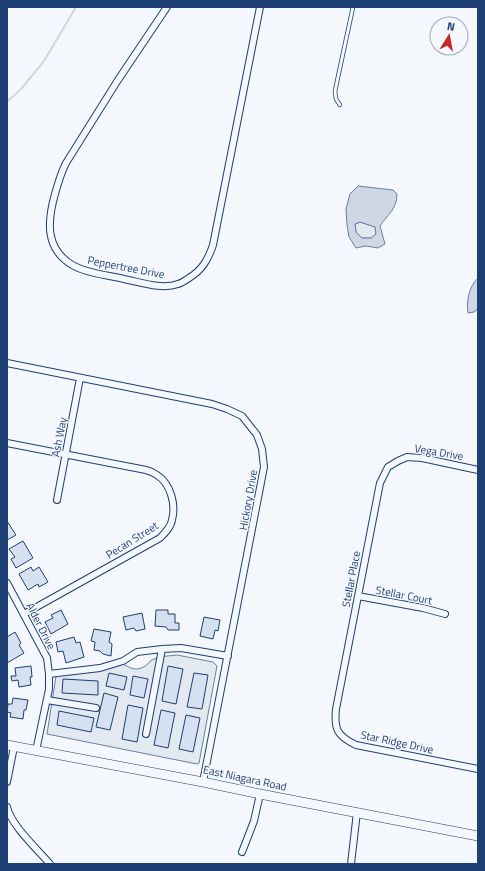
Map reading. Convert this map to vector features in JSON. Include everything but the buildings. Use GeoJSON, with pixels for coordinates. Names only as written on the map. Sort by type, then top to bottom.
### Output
{"type":"FeatureCollection","features":[{"type":"Feature","properties":{"kind":"street","name":"Peppertree Drive"},"geometry":{"type":"LineString","coordinates":[[167,7],[66,162],[61,173],[53,201],[49,222],[50,237],[56,250],[67,262],[88,271],[161,286],[178,284],[200,270],[208,259],[213,245],[260,7]]}},
{"type":"Feature","properties":{"kind":"street","name":"Hickory Drive"},"geometry":{"type":"LineString","coordinates":[[7,363],[212,404],[242,416],[257,435],[262,449],[264,467],[203,782]]}},
{"type":"Feature","properties":{"kind":"street","name":"Ash Way"},"geometry":{"type":"LineString","coordinates":[[57,500],[80,378]]}},
{"type":"Feature","properties":{"kind":"street","name":"Pecan Street"},"geometry":{"type":"LineString","coordinates":[[7,443],[146,470],[158,475],[165,483],[173,498],[172,521],[160,538],[24,614]]}},
{"type":"Feature","properties":{"kind":"street","name":"Vega Drive"},"geometry":{"type":"LineString","coordinates":[[398,461],[407,457],[422,458],[478,470]]}},
{"type":"Feature","properties":{"kind":"street","name":"Stellar Place"},"geometry":{"type":"LineString","coordinates":[[336,708],[380,482],[388,468],[398,461]]}},
{"type":"Feature","properties":{"kind":"street","name":"Alder Drive"},"geometry":{"type":"LineString","coordinates":[[7,583],[47,658],[49,689],[36,751]]}},
{"type":"Feature","properties":{"kind":"street","name":"Stellar Court"},"geometry":{"type":"LineString","coordinates":[[358,596],[423,608],[445,614]]}},
{"type":"Feature","properties":{"kind":"street"},"geometry":{"type":"LineString","coordinates":[[49,674],[100,668],[123,661],[137,652],[162,649],[181,648],[228,656]]}},
{"type":"Feature","properties":{"kind":"street"},"geometry":{"type":"LineString","coordinates":[[146,734],[162,649]]}},
{"type":"Feature","properties":{"kind":"street"},"geometry":{"type":"LineString","coordinates":[[47,700],[96,708]]}},
{"type":"Feature","properties":{"kind":"street","name":"Star Ridge Drive"},"geometry":{"type":"LineString","coordinates":[[336,708],[335,720],[338,731],[345,739],[356,745],[478,769]]}},
{"type":"Feature","properties":{"kind":"street"},"geometry":{"type":"LineString","coordinates":[[7,782],[10,746]]}},
{"type":"Feature","properties":{"kind":"street","name":"East Niagara Road"},"geometry":{"type":"LineString","coordinates":[[10,746],[478,836]]}},
{"type":"Feature","properties":{"kind":"street"},"geometry":{"type":"LineString","coordinates":[[242,852],[254,821],[260,794]]}},
{"type":"Feature","properties":{"kind":"street"},"geometry":{"type":"LineString","coordinates":[[7,807],[8,812],[14,822],[50,864]]}},
{"type":"Feature","properties":{"kind":"street"},"geometry":{"type":"LineString","coordinates":[[351,864],[357,812]]}},
{"type":"Feature","properties":{"kind":"lane"},"geometry":{"type":"LineString","coordinates":[[340,105],[336,99],[335,91],[353,7]]}},
{"type":"Feature","properties":{"kind":"shaded area"},"geometry":{"type":"Polygon","coordinates":[[[358,186],[393,190],[397,194],[394,208],[380,226],[385,244],[378,248],[366,246],[356,248],[349,237],[347,225],[346,209],[350,194],[358,186]],[[360,222],[355,224],[356,232],[362,238],[371,238],[376,234],[375,227],[360,222]]]}},
{"type":"Feature","properties":{"kind":"shaded area"},"geometry":{"type":"Polygon","coordinates":[[[360,222],[375,227],[376,234],[372,238],[362,238],[356,232],[355,224],[360,222]]]}},
{"type":"Feature","properties":{"kind":"shaded area"},"geometry":{"type":"Polygon","coordinates":[[[478,278],[478,309],[474,312],[468,313],[467,304],[469,294],[472,285],[478,278]]]}},
{"type":"Feature","properties":{"kind":"shaded area"},"geometry":{"type":"Polygon","coordinates":[[[177,655],[213,662],[217,666],[199,763],[197,764],[47,734],[56,676],[97,671],[122,663],[130,668],[139,669],[155,659],[164,656],[177,655]]]}},
{"type":"Feature","properties":{"kind":"waterway"},"geometry":{"type":"LineString","coordinates":[[7,102],[21,89],[44,61],[76,7]]}}]}
